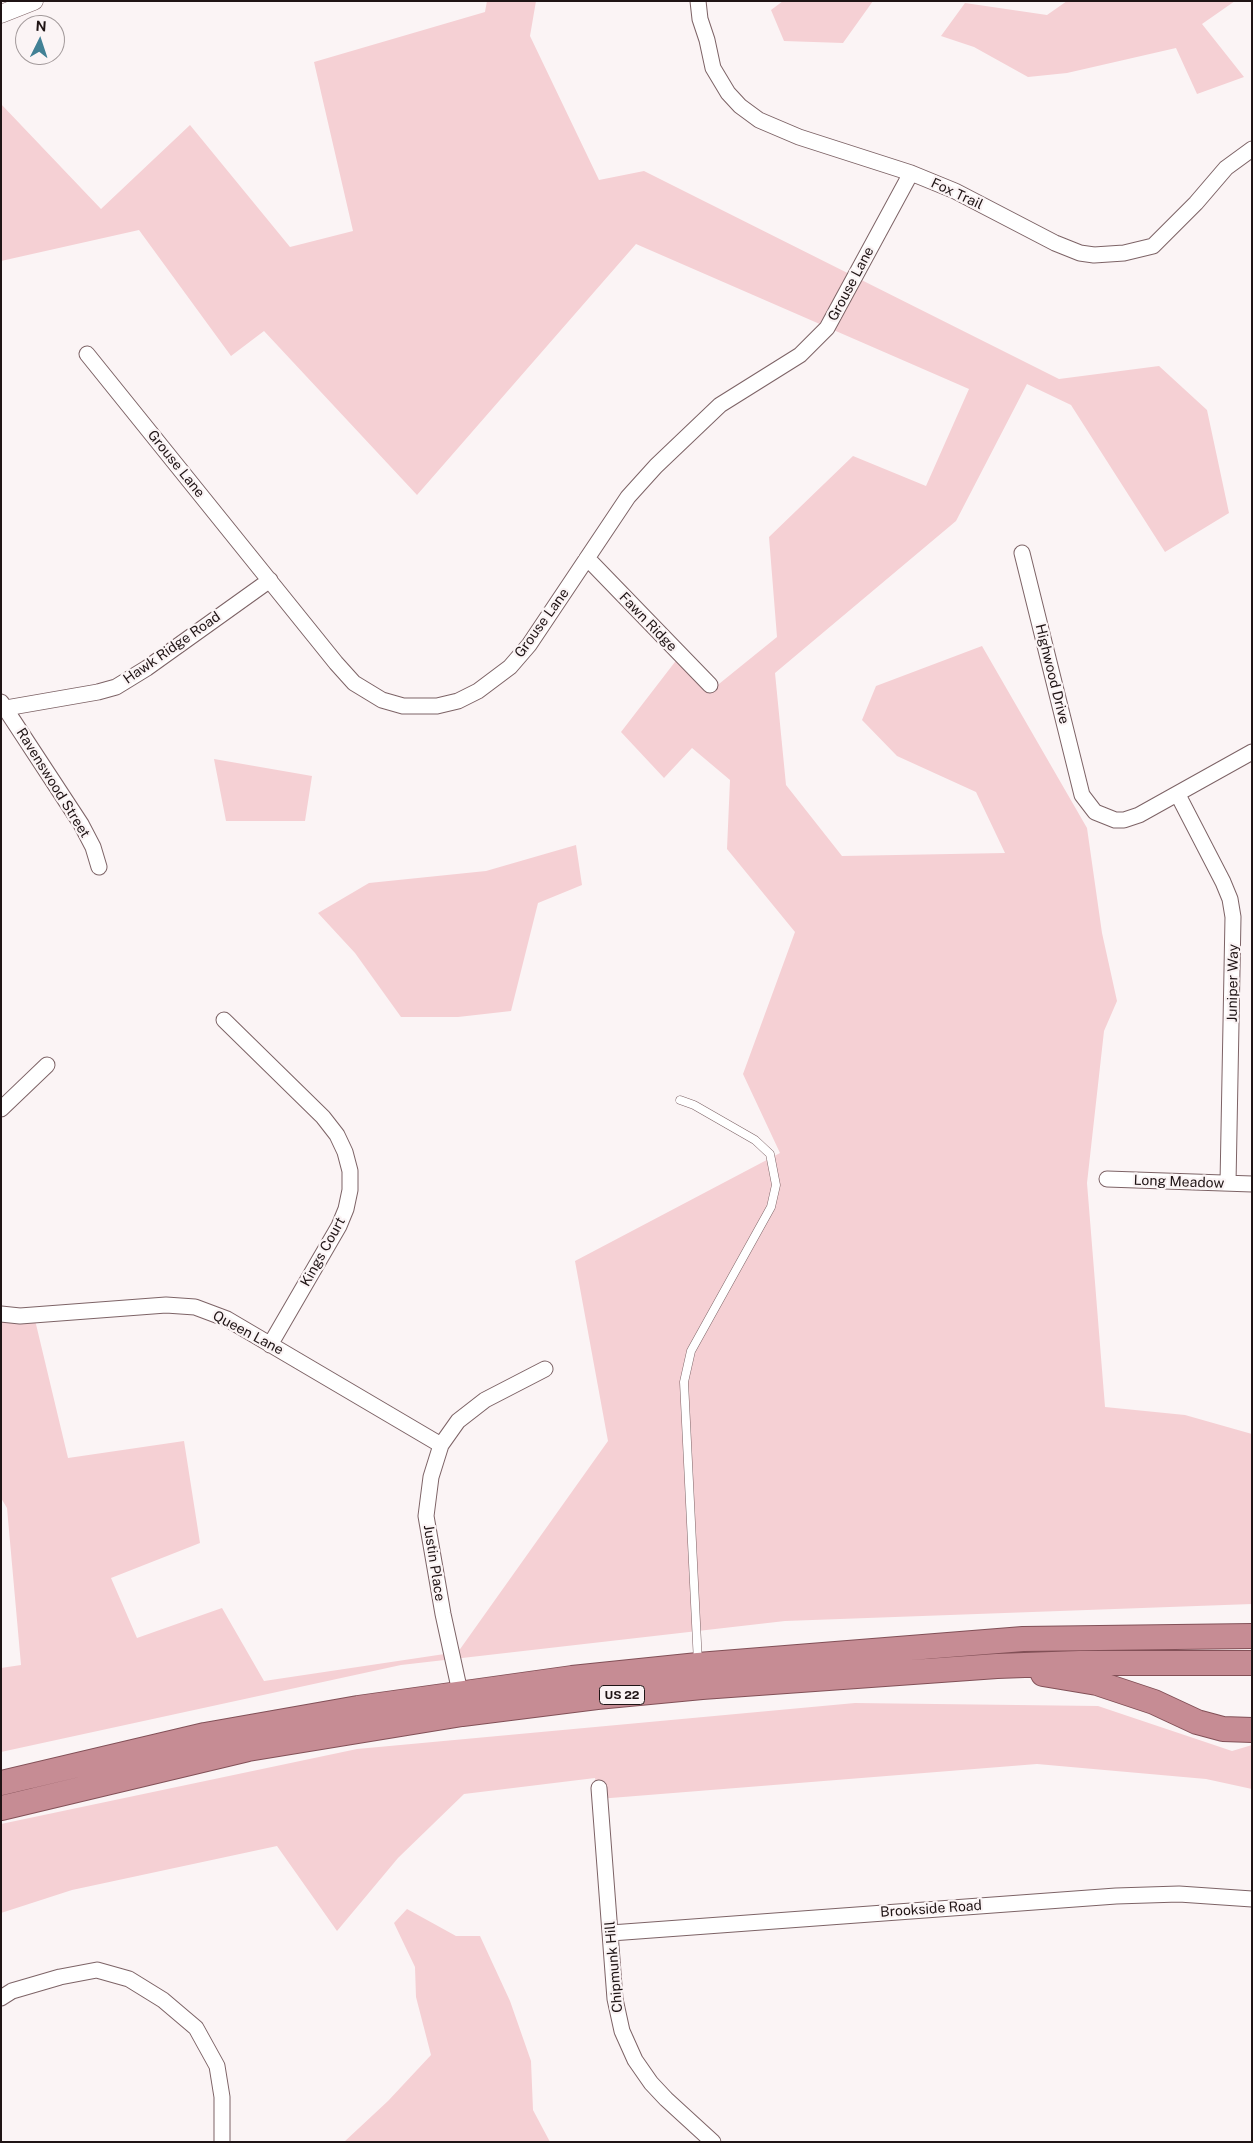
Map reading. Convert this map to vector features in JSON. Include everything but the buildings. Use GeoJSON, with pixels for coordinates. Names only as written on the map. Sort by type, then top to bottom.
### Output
{"type":"FeatureCollection","features":[{"type":"Feature","properties":{"kind":"highway","name":"US 22"},"geometry":{"type":"LineString","coordinates":[[1,1783],[205,1735],[460,1692],[572,1678],[698,1665],[1023,1638],[1252,1636]]}},
{"type":"Feature","properties":{"kind":"highway","name":"US 22"},"geometry":{"type":"LineString","coordinates":[[1,1808],[248,1749],[462,1714],[702,1687],[997,1666],[1080,1662],[1252,1663]]}},
{"type":"Feature","properties":{"kind":"highway"},"geometry":{"type":"LineString","coordinates":[[997,1666],[1097,1683],[1154,1702],[1223,1730],[1252,1730]]}},
{"type":"Feature","properties":{"kind":"street"},"geometry":{"type":"LineString","coordinates":[[1,14],[34,1]]}},
{"type":"Feature","properties":{"kind":"street","name":"Fox Trail"},"geometry":{"type":"LineString","coordinates":[[698,1],[700,19],[708,40],[713,68],[728,94],[759,120],[799,137],[911,173],[955,191],[1055,243],[1080,253],[1109,255],[1153,246],[1196,203],[1226,168],[1252,149]]}},
{"type":"Feature","properties":{"kind":"street","name":"Grouse Lane"},"geometry":{"type":"LineString","coordinates":[[87,354],[354,683],[382,700],[403,706],[428,707],[458,701],[478,691],[510,667],[529,645],[628,497],[656,466],[720,405],[800,354],[827,328],[911,173]]}},
{"type":"Feature","properties":{"kind":"street","name":"Highwood Drive"},"geometry":{"type":"LineString","coordinates":[[1022,553],[1082,795],[1095,812],[1107,818],[1124,820],[1139,815],[1178,795]]}},
{"type":"Feature","properties":{"kind":"street","name":"Fawn Ridge"},"geometry":{"type":"LineString","coordinates":[[587,558],[710,685]]}},
{"type":"Feature","properties":{"kind":"street","name":"Hawk Ridge Road"},"geometry":{"type":"LineString","coordinates":[[4,705],[98,692],[116,686],[147,668],[270,580]]}},
{"type":"Feature","properties":{"kind":"street","name":"Ravenswood Street"},"geometry":{"type":"LineString","coordinates":[[4,705],[81,824],[93,846],[99,867]]}},
{"type":"Feature","properties":{"kind":"street"},"geometry":{"type":"LineString","coordinates":[[1178,795],[1252,752]]}},
{"type":"Feature","properties":{"kind":"street","name":"Juniper Way"},"geometry":{"type":"LineString","coordinates":[[1178,795],[1230,899],[1232,917],[1228,1183]]}},
{"type":"Feature","properties":{"kind":"street","name":"Kings Court"},"geometry":{"type":"LineString","coordinates":[[224,1020],[323,1117],[337,1135],[346,1152],[350,1171],[350,1190],[346,1209],[339,1226],[270,1345]]}},
{"type":"Feature","properties":{"kind":"street"},"geometry":{"type":"LineString","coordinates":[[1,1109],[47,1065]]}},
{"type":"Feature","properties":{"kind":"street","name":"Long Meadow"},"geometry":{"type":"LineString","coordinates":[[1107,1179],[1252,1184]]}},
{"type":"Feature","properties":{"kind":"street","name":"Queen Lane"},"geometry":{"type":"LineString","coordinates":[[1,1314],[20,1316],[166,1305],[195,1307],[227,1319],[441,1445]]}},
{"type":"Feature","properties":{"kind":"street","name":"Justin Place"},"geometry":{"type":"LineString","coordinates":[[460,1692],[443,1614],[426,1516],[431,1477],[441,1445],[458,1421],[485,1400],[546,1369]]}},
{"type":"Feature","properties":{"kind":"street","name":"Chipmunk Hill"},"geometry":{"type":"LineString","coordinates":[[600,1788],[615,1999],[618,2015],[628,2046],[651,2083],[713,2142]]}},
{"type":"Feature","properties":{"kind":"street","name":"Brookside Road"},"geometry":{"type":"LineString","coordinates":[[611,1933],[1116,1896],[1179,1894],[1252,1899]]}},
{"type":"Feature","properties":{"kind":"street"},"geometry":{"type":"LineString","coordinates":[[1,1998],[12,1991],[60,1977],[97,1970],[130,1979],[163,2000],[196,2028],[216,2066],[222,2097],[222,2142]]}},
{"type":"Feature","properties":{"kind":"lane"},"geometry":{"type":"LineString","coordinates":[[680,1100],[694,1105],[755,1140],[770,1154],[776,1185],[771,1207],[691,1351],[684,1382],[698,1665]]}},
{"type":"Feature","properties":{"kind":"shaded area"},"geometry":{"type":"Polygon","coordinates":[[[487,1],[536,1],[530,36],[599,180],[644,171],[1059,379],[1159,366],[1207,410],[1229,513],[1165,552],[1071,405],[1027,384],[956,521],[775,673],[786,785],[842,856],[1005,853],[976,792],[897,756],[862,720],[876,686],[982,646],[1087,828],[1102,933],[1117,1001],[1104,1031],[1087,1183],[1105,1407],[1185,1415],[1252,1434],[1252,1604],[785,1621],[401,1665],[1,1752],[1,1668],[21,1665],[7,1508],[1,1498],[1,1314],[35,1320],[68,1458],[184,1441],[200,1543],[111,1578],[137,1638],[222,1608],[264,1681],[458,1652],[608,1441],[575,1261],[780,1153],[743,1074],[795,932],[727,849],[730,780],[692,748],[664,778],[621,732],[678,658],[709,692],[777,637],[769,537],[853,456],[926,486],[969,389],[636,244],[417,495],[264,331],[231,356],[139,230],[1,261],[1,104],[101,209],[190,125],[290,247],[353,231],[314,62],[485,12],[487,1]]]}},
{"type":"Feature","properties":{"kind":"shaded area"},"geometry":{"type":"Polygon","coordinates":[[[783,1],[873,1],[843,43],[784,41],[771,10],[783,1]]]}},
{"type":"Feature","properties":{"kind":"shaded area"},"geometry":{"type":"Polygon","coordinates":[[[1067,1],[1235,1],[1202,24],[1244,77],[1197,94],[1176,48],[1067,73],[1028,77],[974,47],[941,36],[965,3],[1047,15],[1067,1]]]}},
{"type":"Feature","properties":{"kind":"shaded area"},"geometry":{"type":"Polygon","coordinates":[[[214,759],[312,776],[305,821],[226,821],[214,759]]]}},
{"type":"Feature","properties":{"kind":"shaded area"},"geometry":{"type":"Polygon","coordinates":[[[576,845],[582,885],[538,903],[511,1011],[458,1017],[401,1017],[355,953],[318,913],[369,883],[486,871],[576,845]]]}},
{"type":"Feature","properties":{"kind":"shaded area"},"geometry":{"type":"Polygon","coordinates":[[[855,1703],[1098,1706],[1232,1751],[1252,1745],[1252,1789],[1206,1779],[1037,1764],[598,1799],[595,1778],[464,1794],[398,1858],[337,1931],[277,1846],[72,1890],[1,1913],[1,1824],[357,1749],[855,1703]]]}},
{"type":"Feature","properties":{"kind":"shaded area"},"geometry":{"type":"Polygon","coordinates":[[[407,1909],[456,1936],[480,1936],[510,2001],[531,2061],[533,2110],[550,2142],[344,2142],[388,2101],[431,2055],[416,1997],[415,1967],[394,1923],[407,1909]]]}}]}
